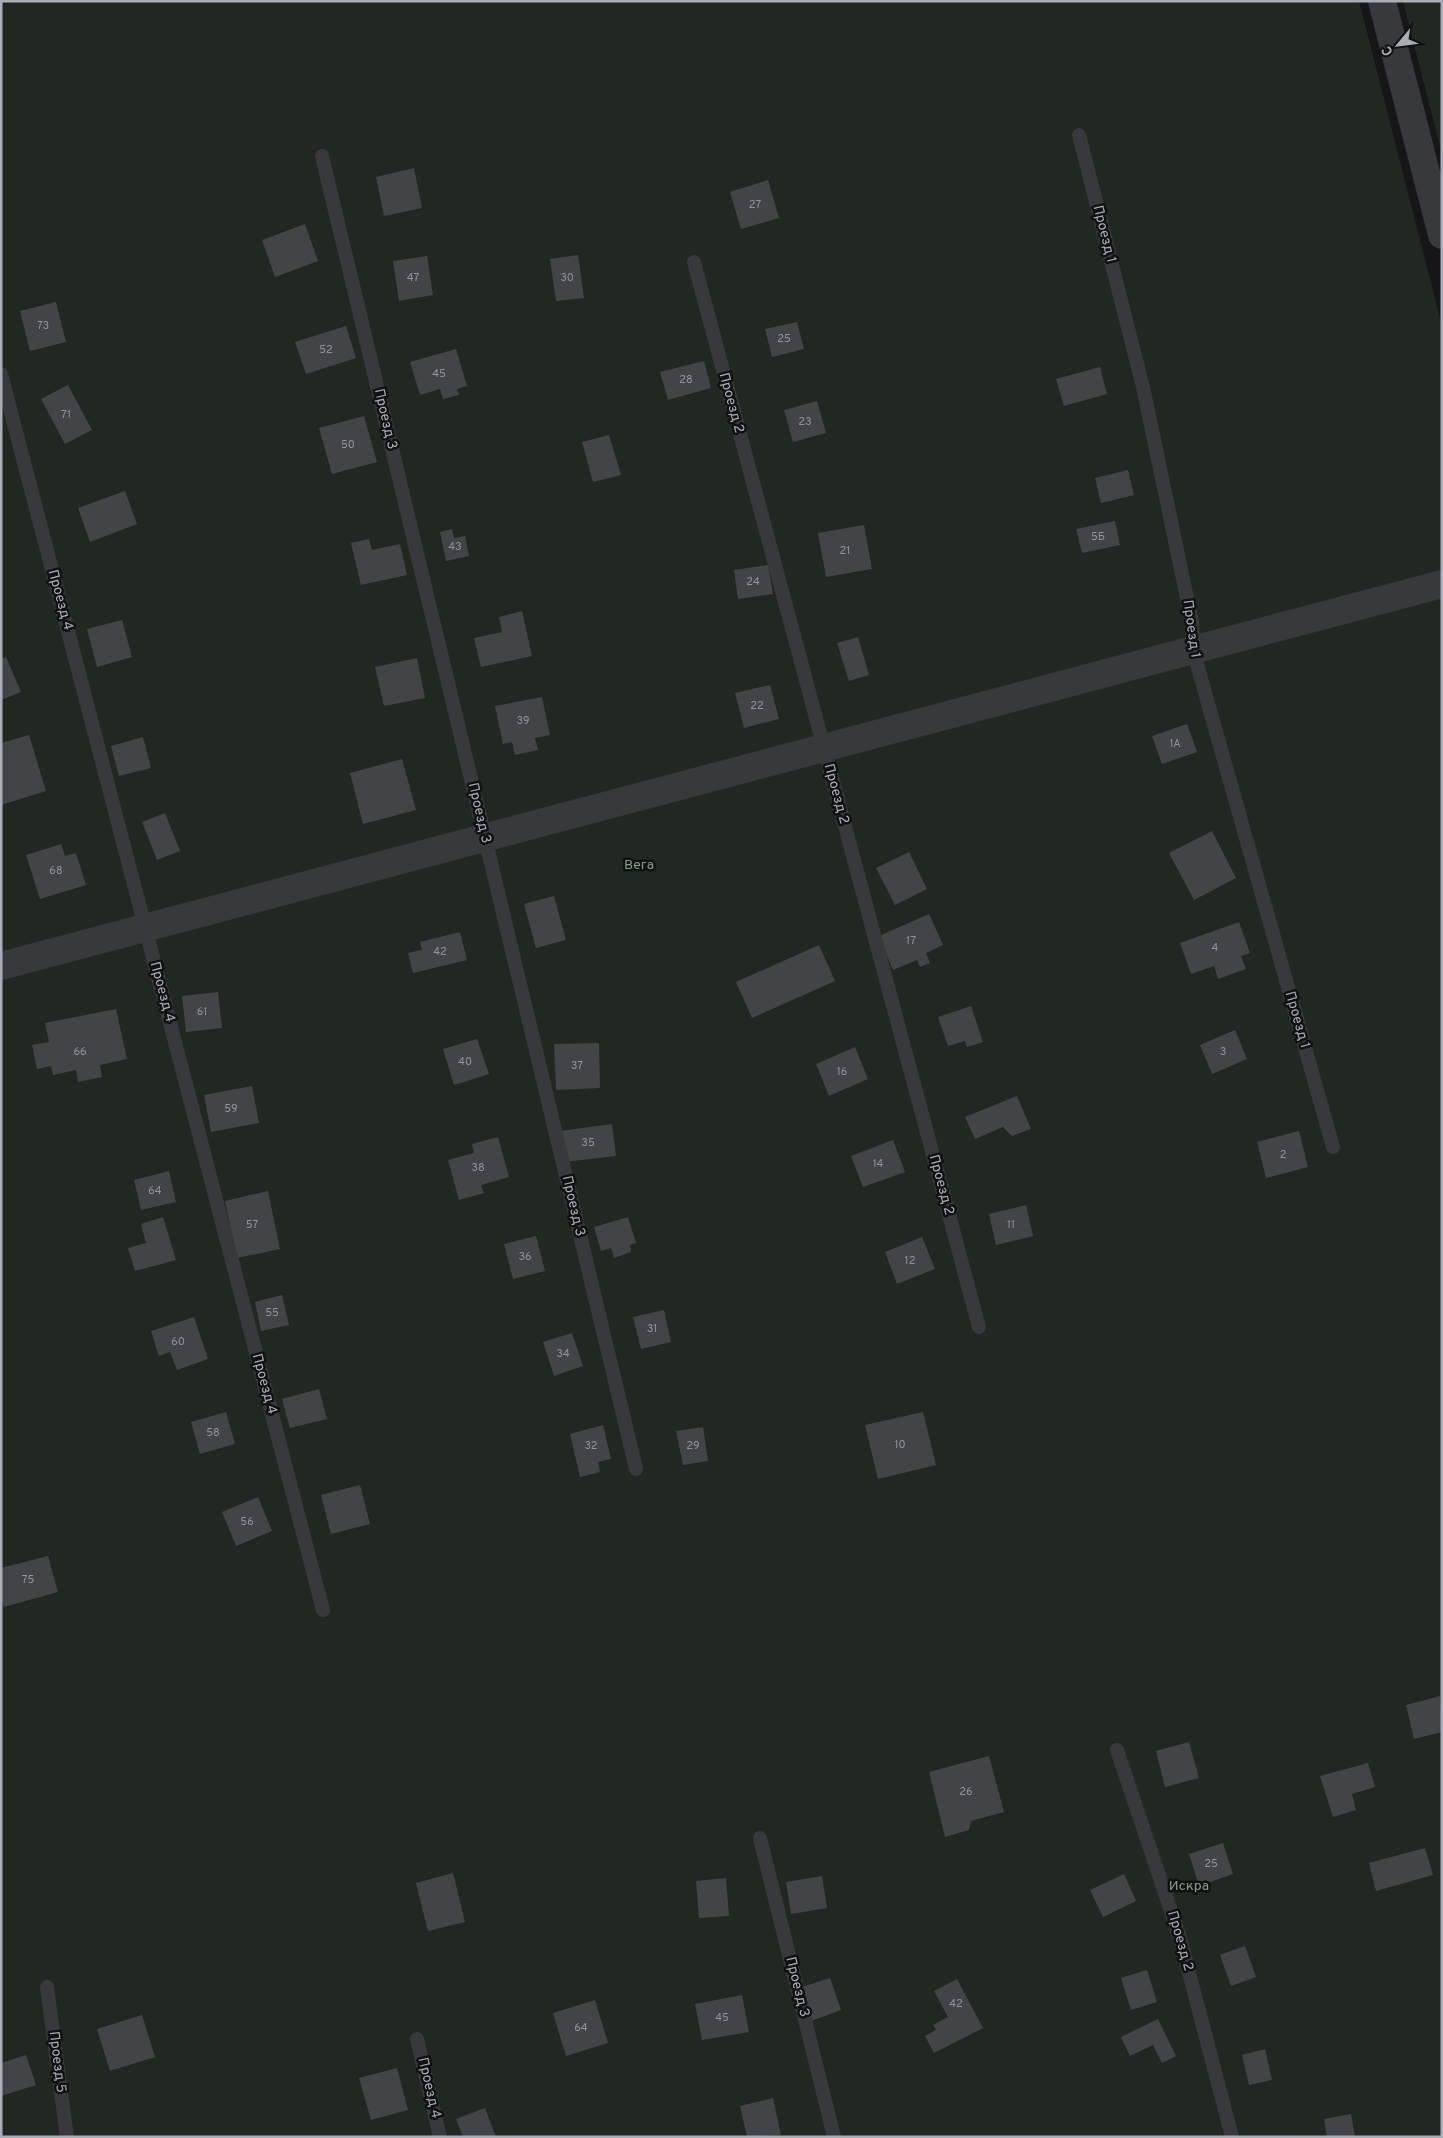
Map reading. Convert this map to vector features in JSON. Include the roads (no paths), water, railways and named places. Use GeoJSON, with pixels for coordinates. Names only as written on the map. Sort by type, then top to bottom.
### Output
{"type":"FeatureCollection","features":[{"type":"Feature","properties":{"kind":"street"},"geometry":{"type":"LineString","coordinates":[[1382,1],[1442,236]]}},
{"type":"Feature","properties":{"kind":"street"},"geometry":{"type":"LineString","coordinates":[[1,966],[1442,584]]}},
{"type":"Feature","properties":{"kind":"lane","name":"Проезд 1"},"geometry":{"type":"LineString","coordinates":[[1078,135],[1143,387],[1192,622],[1192,650],[1332,1147]]}},
{"type":"Feature","properties":{"kind":"lane","name":"Проезд 3"},"geometry":{"type":"LineString","coordinates":[[322,156],[636,1469]]}},
{"type":"Feature","properties":{"kind":"lane","name":"Проезд 2"},"geometry":{"type":"LineString","coordinates":[[694,262],[978,1327]]}},
{"type":"Feature","properties":{"kind":"lane","name":"Проезд 4"},"geometry":{"type":"LineString","coordinates":[[1,374],[323,1610]]}},
{"type":"Feature","properties":{"kind":"lane","name":"Проезд 2"},"geometry":{"type":"LineString","coordinates":[[1117,1750],[1180,1938],[1232,2137]]}},
{"type":"Feature","properties":{"kind":"lane","name":"Проезд 3"},"geometry":{"type":"LineString","coordinates":[[760,1838],[834,2137]]}},
{"type":"Feature","properties":{"kind":"lane","name":"Проезд 5"},"geometry":{"type":"LineString","coordinates":[[47,1987],[67,2137]]}},
{"type":"Feature","properties":{"kind":"lane","name":"Проезд 4"},"geometry":{"type":"LineString","coordinates":[[417,2039],[440,2137]]}},
{"type":"Feature","properties":{"kind":"park label","name":"Вега"},"geometry":{"type":"Point","coordinates":[639,865]}},
{"type":"Feature","properties":{"kind":"park label","name":"Искра"},"geometry":{"type":"Point","coordinates":[1189,1886]}}]}
